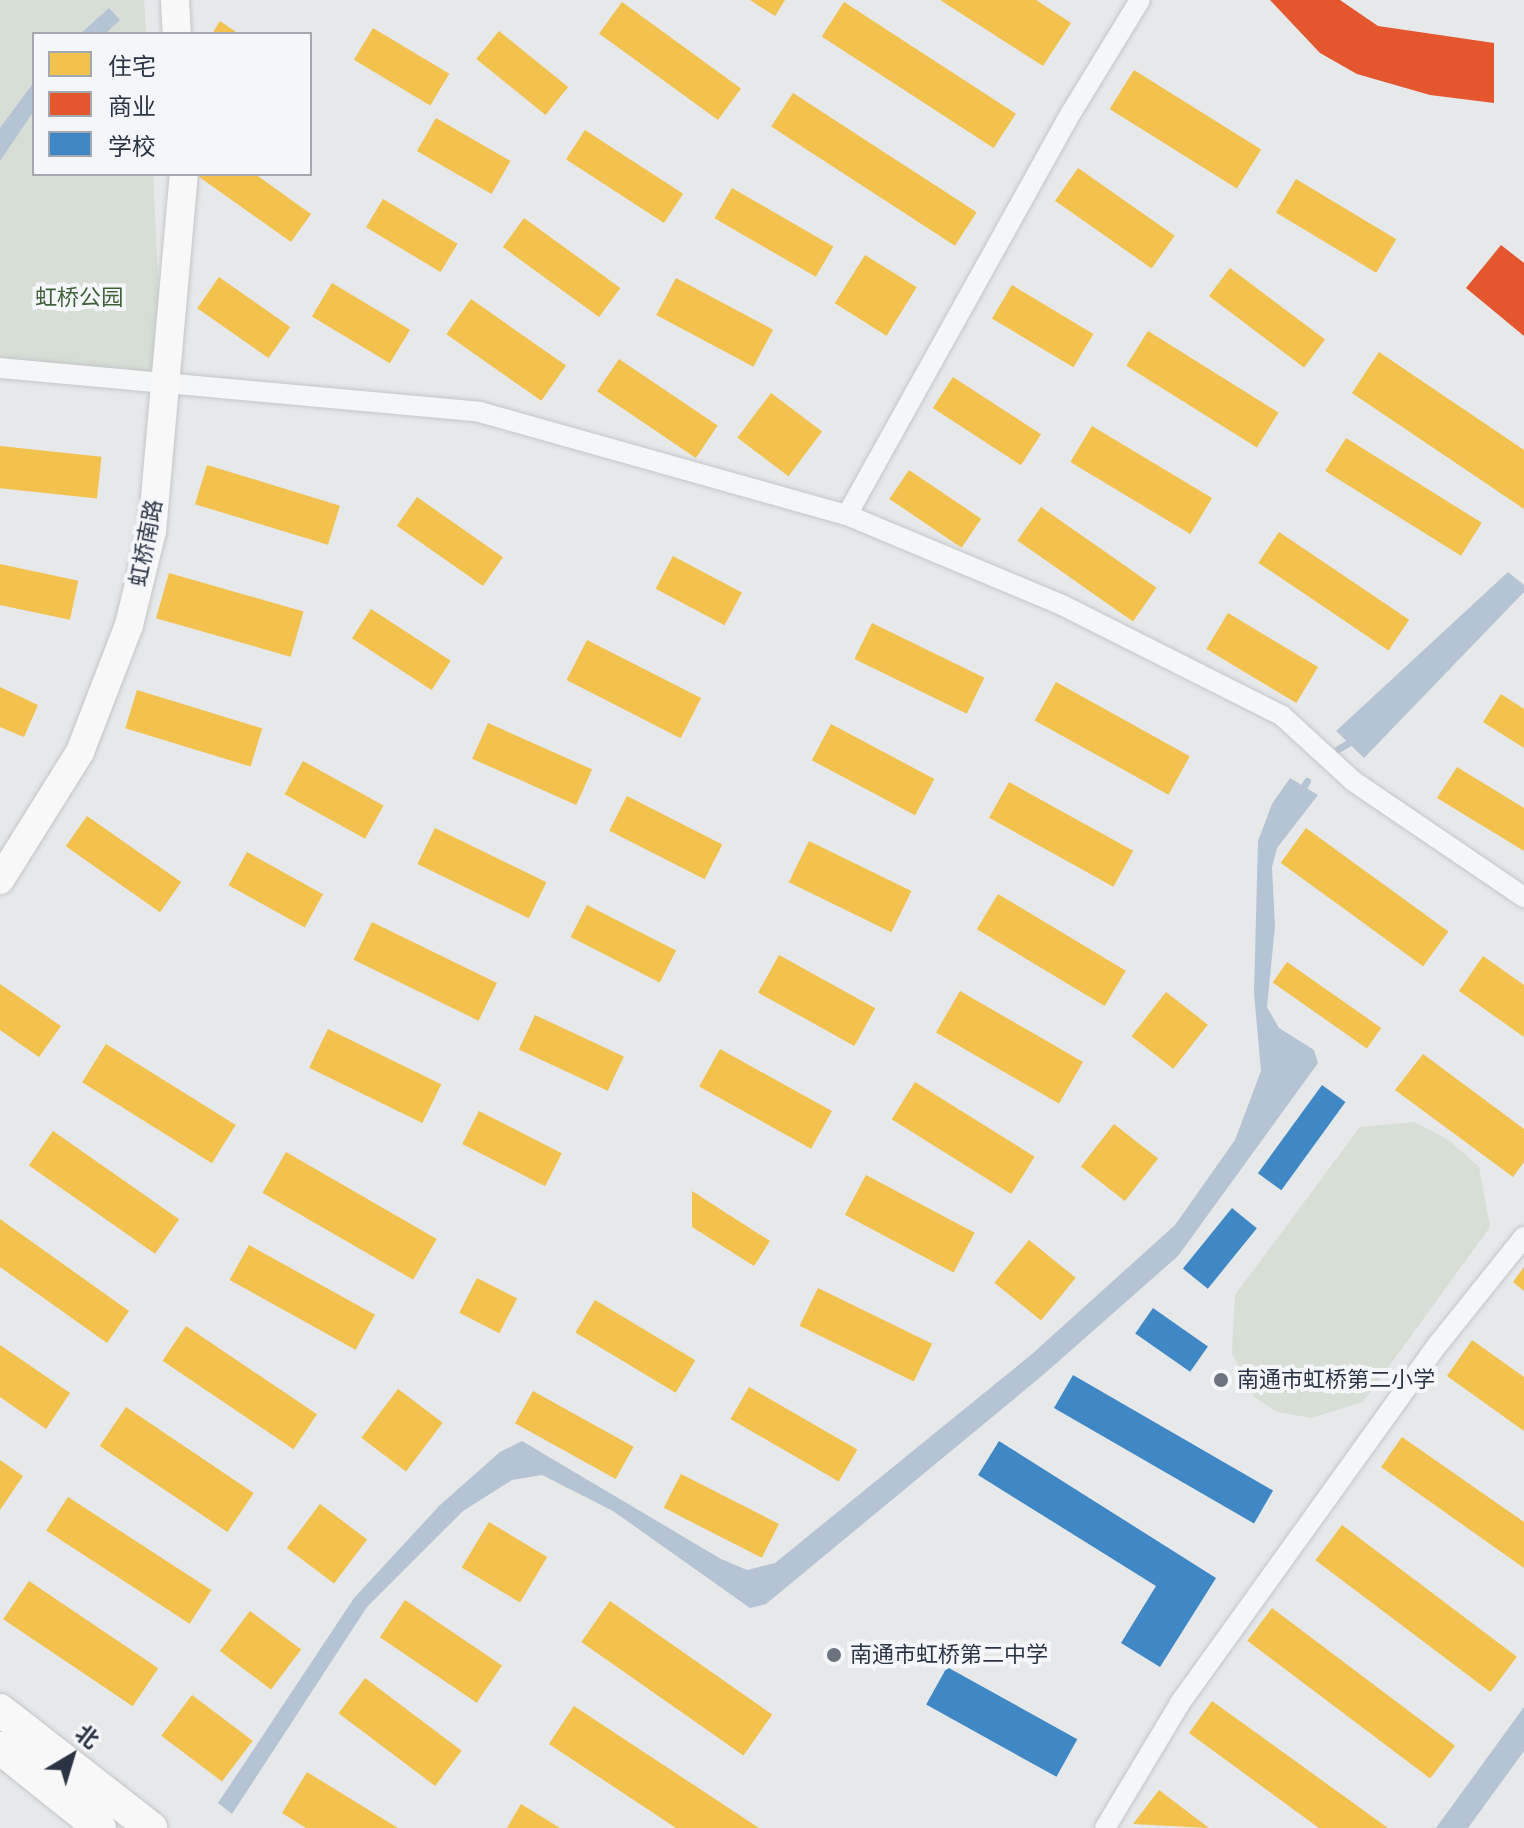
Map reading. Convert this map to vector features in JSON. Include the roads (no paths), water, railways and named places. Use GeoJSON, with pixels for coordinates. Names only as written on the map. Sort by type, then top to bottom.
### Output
{"type":"FeatureCollection","features":[{"type":"Feature","properties":{"kind":"main road"},"geometry":{"type":"LineString","coordinates":[[0,1710],[151,1828]]}},
{"type":"Feature","properties":{"kind":"main road"},"geometry":{"type":"LineString","coordinates":[[0,1748],[100,1828]]}},
{"type":"Feature","properties":{"kind":"street"},"geometry":{"type":"LineString","coordinates":[[175,0],[177,32]]}},
{"type":"Feature","properties":{"kind":"street"},"geometry":{"type":"LineString","coordinates":[[847,515],[1071,113],[1140,0]]}},
{"type":"Feature","properties":{"kind":"street","name":"虹桥南路"},"geometry":{"type":"LineString","coordinates":[[0,880],[80,752],[129,625],[152,531],[169,382],[184,176]]}},
{"type":"Feature","properties":{"kind":"street"},"geometry":{"type":"LineString","coordinates":[[0,368],[480,412],[847,515],[1062,605],[1281,715],[1353,781],[1524,897]]}},
{"type":"Feature","properties":{"kind":"street"},"geometry":{"type":"LineString","coordinates":[[1105,1828],[1180,1703],[1439,1343],[1524,1237]]}},
{"type":"Feature","properties":{"kind":"water"},"geometry":{"type":"Polygon","coordinates":[[[109,8],[120,20],[107,32],[82,32],[109,8]]]}},
{"type":"Feature","properties":{"kind":"water"},"geometry":{"type":"Polygon","coordinates":[[[32,85],[32,114],[0,161],[0,128],[32,85]]]}},
{"type":"Feature","properties":{"kind":"water"},"geometry":{"type":"Polygon","coordinates":[[[1508,572],[1524,585],[1524,592],[1364,758],[1336,731],[1508,572]]]}},
{"type":"Feature","properties":{"kind":"water"},"geometry":{"type":"Polygon","coordinates":[[[1290,778],[1318,795],[1277,848],[1272,867],[1275,926],[1267,1007],[1279,1028],[1314,1050],[1318,1063],[1178,1256],[1043,1375],[766,1604],[750,1608],[613,1511],[542,1475],[512,1480],[463,1511],[367,1607],[232,1814],[218,1803],[354,1598],[440,1505],[500,1452],[522,1441],[721,1559],[747,1570],[775,1563],[1032,1354],[1175,1225],[1235,1140],[1261,1071],[1254,993],[1258,841],[1272,804],[1290,778]]]}},
{"type":"Feature","properties":{"kind":"water"},"geometry":{"type":"Polygon","coordinates":[[[1524,1707],[1524,1751],[1468,1828],[1436,1828],[1524,1707]]]}},
{"type":"Feature","properties":{"kind":"waterway"},"geometry":{"type":"LineString","coordinates":[[1338,749],[1356,738]]}},
{"type":"Feature","properties":{"kind":"waterway"},"geometry":{"type":"LineString","coordinates":[[1300,793],[1307,781]]}},
{"type":"Feature","properties":{"kind":"place","name":"南通市虹桥第二小学"},"geometry":{"type":"Point","coordinates":[1221,1380]}},
{"type":"Feature","properties":{"kind":"place","name":"南通市虹桥第二中学"},"geometry":{"type":"Point","coordinates":[834,1655]}},
{"type":"Feature","properties":{"kind":"park label","name":"虹桥公园"},"geometry":{"type":"Point","coordinates":[79,298]}}]}
